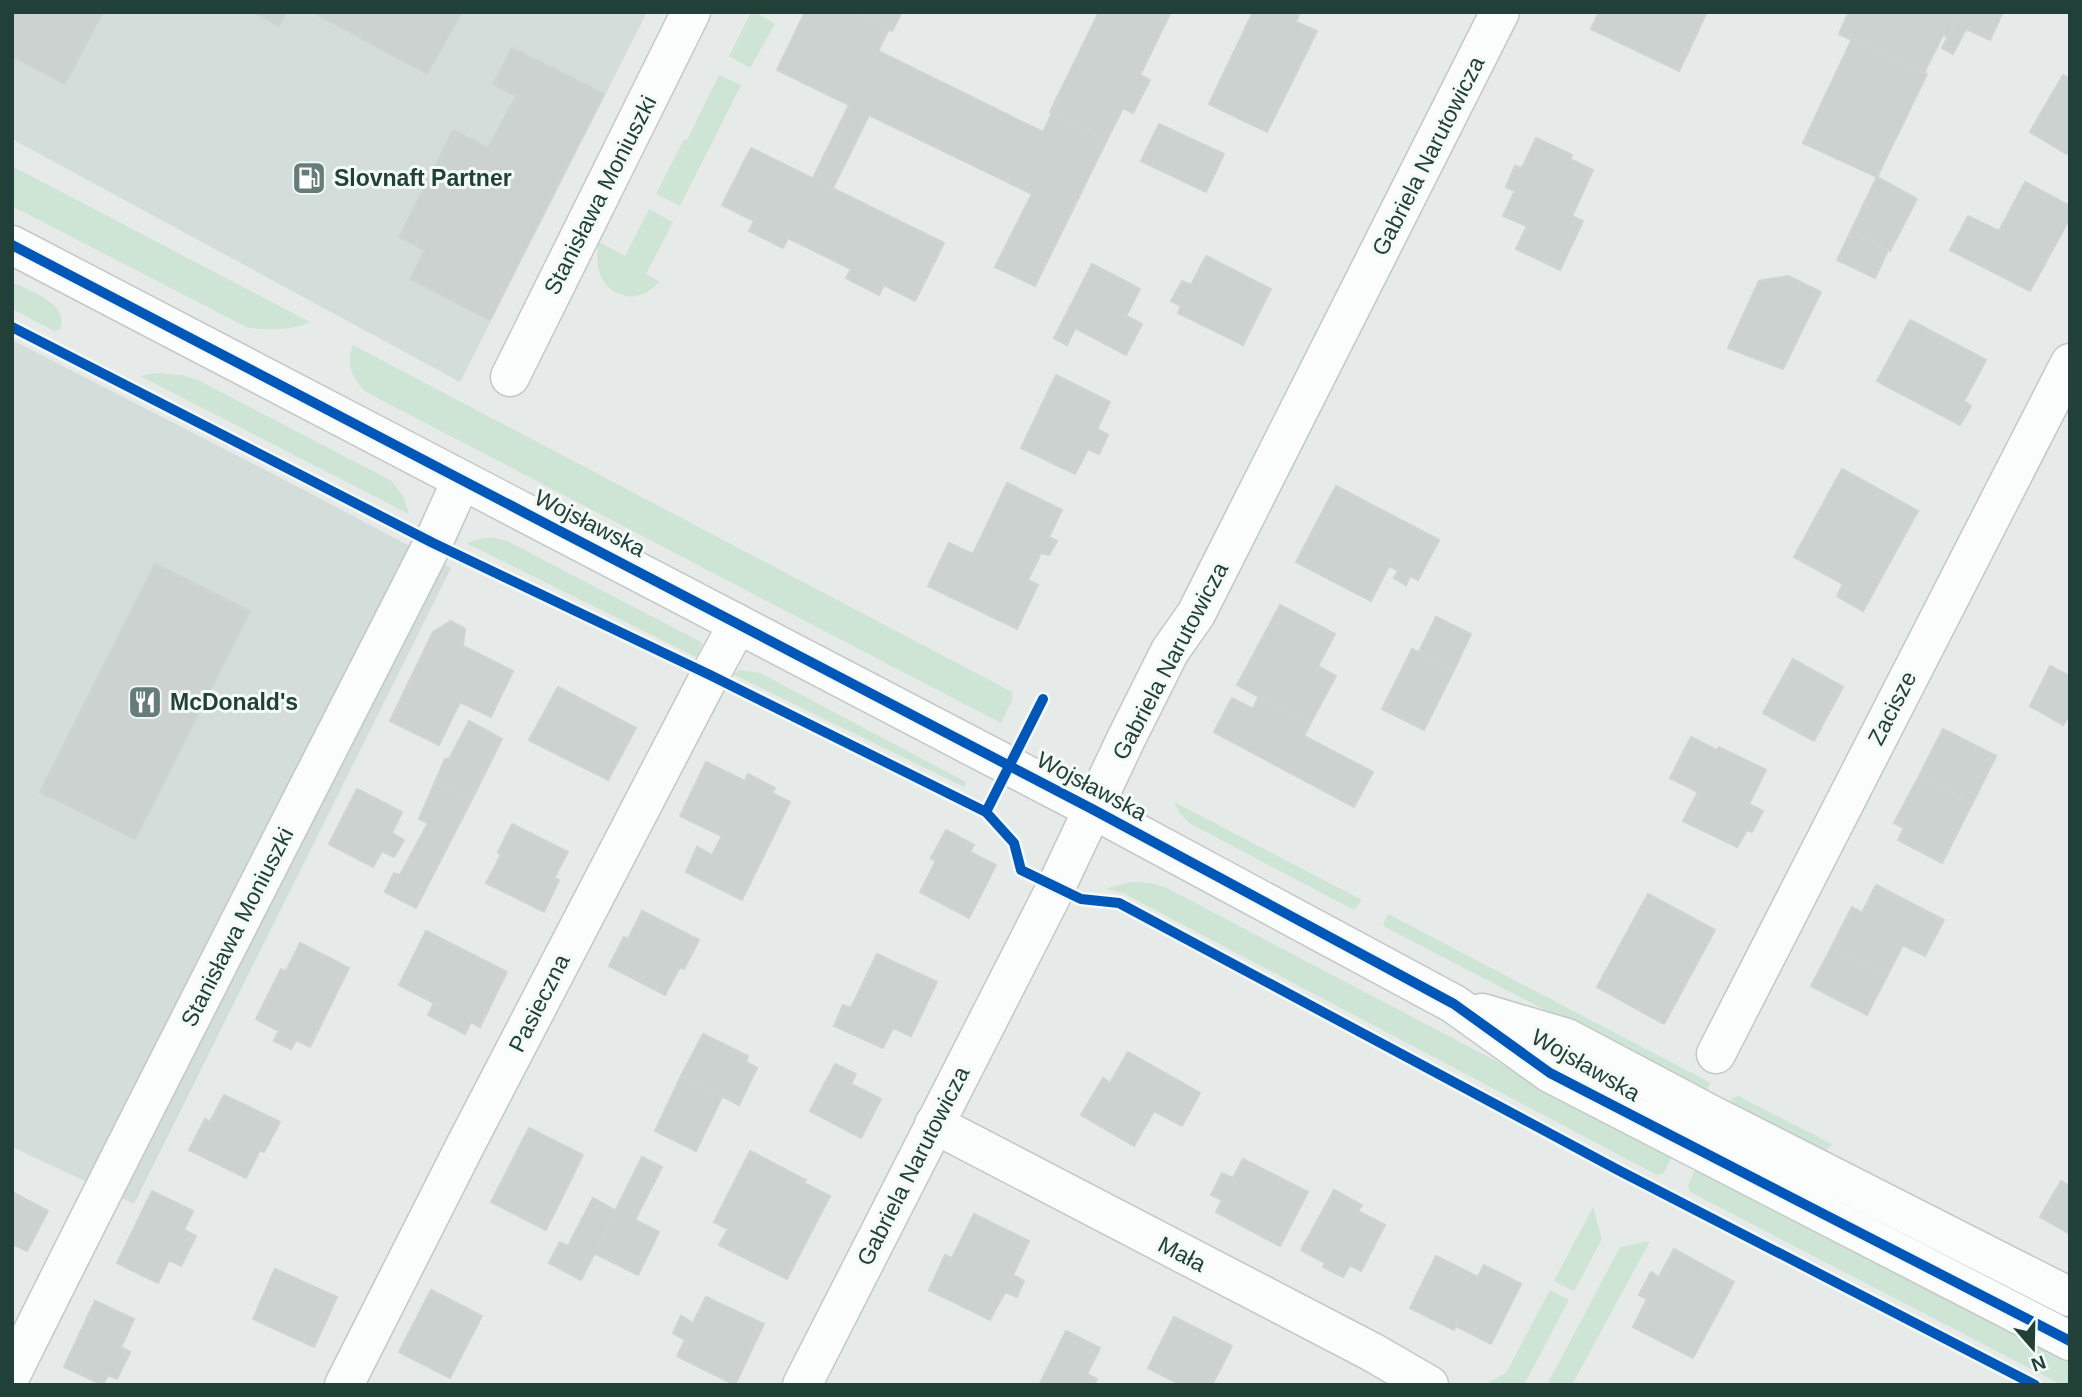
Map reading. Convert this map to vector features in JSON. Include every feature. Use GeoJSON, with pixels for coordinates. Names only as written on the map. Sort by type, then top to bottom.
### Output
{"type":"FeatureCollection","features":[{"type":"Feature","properties":{"kind":"street","name":"Stanisława Moniuszki"},"geometry":{"type":"LineString","coordinates":[[509,377],[691,12]]}},
{"type":"Feature","properties":{"kind":"street","name":"Gabriela Narutowicza"},"geometry":{"type":"LineString","coordinates":[[802,1385],[1094,810],[1170,651],[1196,614],[1500,12]]}},
{"type":"Feature","properties":{"kind":"street","name":"Wojsławska"},"geometry":{"type":"LineString","coordinates":[[12,245],[1094,810],[1454,1004],[1550,1073],[2070,1341]]}},
{"type":"Feature","properties":{"kind":"street","name":"Zacisze"},"geometry":{"type":"LineString","coordinates":[[1716,1054],[2070,363]]}},
{"type":"Feature","properties":{"kind":"street","name":"Stanisława Moniuszki"},"geometry":{"type":"LineString","coordinates":[[12,1373],[146,1104],[433,543],[461,481]]}},
{"type":"Feature","properties":{"kind":"street","name":"Pasieczna"},"geometry":{"type":"LineString","coordinates":[[344,1385],[467,1142],[738,624]]}},
{"type":"Feature","properties":{"kind":"street","name":"Wojsławska"},"geometry":{"type":"LineString","coordinates":[[1454,1004],[1567,1038],[2070,1297]]}},
{"type":"Feature","properties":{"kind":"street","name":"Mała"},"geometry":{"type":"LineString","coordinates":[[934,1124],[1372,1352],[1429,1385]]}},
{"type":"Feature","properties":{"kind":"shaded area"},"geometry":{"type":"Polygon","coordinates":[[[12,12],[647,12],[460,382],[12,139],[12,12]]]}},
{"type":"Feature","properties":{"kind":"shaded area"},"geometry":{"type":"Polygon","coordinates":[[[12,340],[451,568],[134,1204],[12,1147],[12,340]]]}},
{"type":"Feature","properties":{"kind":"green space"},"geometry":{"type":"Polygon","coordinates":[[[751,12],[775,24],[750,68],[729,56],[751,12]]]}},
{"type":"Feature","properties":{"kind":"green space"},"geometry":{"type":"Polygon","coordinates":[[[719,75],[741,85],[680,206],[656,194],[684,139],[687,140],[719,75]]]}},
{"type":"Feature","properties":{"kind":"green space"},"geometry":{"type":"Polygon","coordinates":[[[12,166],[310,322],[287,328],[248,328],[12,206],[12,166]]]}},
{"type":"Feature","properties":{"kind":"green space"},"geometry":{"type":"Polygon","coordinates":[[[649,209],[673,222],[646,274],[660,282],[643,294],[626,296],[613,291],[603,280],[597,258],[599,242],[625,256],[649,209]]]}},
{"type":"Feature","properties":{"kind":"green space"},"geometry":{"type":"Polygon","coordinates":[[[12,282],[38,294],[54,306],[60,312],[60,329],[54,331],[12,309],[12,282]]]}},
{"type":"Feature","properties":{"kind":"green space"},"geometry":{"type":"Polygon","coordinates":[[[353,345],[1012,692],[1012,701],[1001,723],[366,392],[351,370],[353,345]]]}},
{"type":"Feature","properties":{"kind":"green space"},"geometry":{"type":"Polygon","coordinates":[[[156,373],[196,379],[392,481],[404,498],[409,514],[140,376],[156,373]]]}},
{"type":"Feature","properties":{"kind":"green space"},"geometry":{"type":"Polygon","coordinates":[[[485,538],[507,541],[703,643],[696,657],[466,543],[485,538]]]}},
{"type":"Feature","properties":{"kind":"green space"},"geometry":{"type":"Polygon","coordinates":[[[740,670],[760,673],[966,782],[964,787],[732,674],[740,670]]]}},
{"type":"Feature","properties":{"kind":"green space"},"geometry":{"type":"Polygon","coordinates":[[[1174,802],[1362,900],[1354,910],[1189,823],[1174,802]]]}},
{"type":"Feature","properties":{"kind":"green space"},"geometry":{"type":"Polygon","coordinates":[[[1130,882],[1152,883],[1167,888],[1673,1154],[1664,1173],[1657,1175],[1123,893],[1105,889],[1130,882]]]}},
{"type":"Feature","properties":{"kind":"green space"},"geometry":{"type":"Polygon","coordinates":[[[1388,914],[1711,1083],[1705,1093],[1385,927],[1383,924],[1388,914]]]}},
{"type":"Feature","properties":{"kind":"green space"},"geometry":{"type":"Polygon","coordinates":[[[1738,1096],[1832,1144],[1824,1153],[1728,1106],[1732,1098],[1738,1096]]]}},
{"type":"Feature","properties":{"kind":"green space"},"geometry":{"type":"Polygon","coordinates":[[[1697,1166],[2070,1361],[2070,1385],[2062,1385],[1690,1192],[1688,1185],[1697,1166]]]}},
{"type":"Feature","properties":{"kind":"green space"},"geometry":{"type":"Polygon","coordinates":[[[1593,1207],[1602,1239],[1574,1291],[1554,1281],[1593,1207]]]}},
{"type":"Feature","properties":{"kind":"green space"},"geometry":{"type":"Polygon","coordinates":[[[1650,1241],[1572,1385],[1547,1385],[1620,1247],[1650,1241]]]}},
{"type":"Feature","properties":{"kind":"green space"},"geometry":{"type":"Polygon","coordinates":[[[1550,1290],[1569,1300],[1524,1385],[1488,1385],[1506,1373],[1550,1290]]]}},
{"type":"Feature","properties":{"kind":"building"},"geometry":{"type":"Polygon","coordinates":[[[12,12],[103,12],[65,84],[12,56],[12,12]]]}},
{"type":"Feature","properties":{"kind":"building"},"geometry":{"type":"Polygon","coordinates":[[[254,12],[286,12],[279,26],[254,12]]]}},
{"type":"Feature","properties":{"kind":"building"},"geometry":{"type":"Polygon","coordinates":[[[313,12],[462,12],[427,74],[313,12]]]}},
{"type":"Feature","properties":{"kind":"building"},"geometry":{"type":"Polygon","coordinates":[[[805,12],[855,12],[889,29],[878,51],[1043,132],[1052,113],[1107,140],[1035,286],[995,267],[1032,194],[869,115],[833,188],[813,178],[849,105],[777,70],[805,12]]]}},
{"type":"Feature","properties":{"kind":"building"},"geometry":{"type":"Polygon","coordinates":[[[855,12],[902,12],[892,31],[855,12]]]}},
{"type":"Feature","properties":{"kind":"building"},"geometry":{"type":"Polygon","coordinates":[[[1099,12],[1171,12],[1140,75],[1150,80],[1133,113],[1123,108],[1107,140],[1050,112],[1099,12]]]}},
{"type":"Feature","properties":{"kind":"building"},"geometry":{"type":"Polygon","coordinates":[[[1253,12],[1300,12],[1296,22],[1317,31],[1267,132],[1209,104],[1253,12]]]}},
{"type":"Feature","properties":{"kind":"building"},"geometry":{"type":"Polygon","coordinates":[[[1599,12],[1707,12],[1679,71],[1591,29],[1599,12]]]}},
{"type":"Feature","properties":{"kind":"building"},"geometry":{"type":"Polygon","coordinates":[[[1849,12],[1960,12],[1948,37],[1943,35],[1924,73],[1839,34],[1849,12]]]}},
{"type":"Feature","properties":{"kind":"building"},"geometry":{"type":"Polygon","coordinates":[[[1960,12],[2003,12],[1990,40],[1966,29],[1953,54],[1942,48],[1960,12]]]}},
{"type":"Feature","properties":{"kind":"building"},"geometry":{"type":"Polygon","coordinates":[[[1852,39],[1927,74],[1877,177],[1803,143],[1852,39]]]}},
{"type":"Feature","properties":{"kind":"building"},"geometry":{"type":"Polygon","coordinates":[[[512,48],[604,94],[490,320],[410,279],[425,250],[399,237],[453,130],[488,148],[516,96],[493,84],[512,48]]]}},
{"type":"Feature","properties":{"kind":"building"},"geometry":{"type":"Polygon","coordinates":[[[2063,75],[2070,79],[2070,156],[2030,132],[2063,75]]]}},
{"type":"Feature","properties":{"kind":"building"},"geometry":{"type":"Polygon","coordinates":[[[1159,124],[1224,154],[1206,192],[1141,161],[1159,124]]]}},
{"type":"Feature","properties":{"kind":"building"},"geometry":{"type":"Polygon","coordinates":[[[1536,138],[1572,155],[1570,159],[1593,170],[1572,216],[1583,221],[1560,270],[1516,249],[1527,226],[1503,216],[1515,191],[1506,187],[1515,166],[1522,168],[1536,138]]]}},
{"type":"Feature","properties":{"kind":"building"},"geometry":{"type":"Polygon","coordinates":[[[751,148],[944,243],[915,301],[884,285],[879,295],[846,278],[851,269],[788,238],[783,248],[749,231],[754,221],[722,205],[751,148]]]}},
{"type":"Feature","properties":{"kind":"building"},"geometry":{"type":"Polygon","coordinates":[[[1877,177],[1917,199],[1890,251],[1851,231],[1877,177]]]}},
{"type":"Feature","properties":{"kind":"building"},"geometry":{"type":"Polygon","coordinates":[[[2025,182],[2070,206],[2070,218],[2030,291],[1950,250],[1968,216],[1999,231],[2025,182]]]}},
{"type":"Feature","properties":{"kind":"building"},"geometry":{"type":"Polygon","coordinates":[[[1851,231],[1888,250],[1875,278],[1837,260],[1851,231]]]}},
{"type":"Feature","properties":{"kind":"building"},"geometry":{"type":"Polygon","coordinates":[[[1206,256],[1271,289],[1243,345],[1178,313],[1181,306],[1171,301],[1182,281],[1191,285],[1206,256]]]}},
{"type":"Feature","properties":{"kind":"building"},"geometry":{"type":"Polygon","coordinates":[[[1092,264],[1140,289],[1126,316],[1142,324],[1126,355],[1075,328],[1067,345],[1054,338],[1092,264]]]}},
{"type":"Feature","properties":{"kind":"building"},"geometry":{"type":"Polygon","coordinates":[[[1788,276],[1821,292],[1783,369],[1728,348],[1759,281],[1788,276]]]}},
{"type":"Feature","properties":{"kind":"building"},"geometry":{"type":"Polygon","coordinates":[[[1910,320],[1986,360],[1964,401],[1971,406],[1960,425],[1877,381],[1910,320]]]}},
{"type":"Feature","properties":{"kind":"building"},"geometry":{"type":"Polygon","coordinates":[[[1056,375],[1110,402],[1097,429],[1108,435],[1099,454],[1088,449],[1075,474],[1021,448],[1056,375]]]}},
{"type":"Feature","properties":{"kind":"building"},"geometry":{"type":"Polygon","coordinates":[[[1842,469],[1918,511],[1863,611],[1837,596],[1843,584],[1794,557],[1842,469]]]}},
{"type":"Feature","properties":{"kind":"building"},"geometry":{"type":"Polygon","coordinates":[[[1007,483],[1062,510],[1049,537],[1057,541],[1049,555],[1041,553],[1028,580],[1038,585],[1017,629],[928,586],[949,543],[973,554],[1007,483]]]}},
{"type":"Feature","properties":{"kind":"building"},"geometry":{"type":"Polygon","coordinates":[[[1336,486],[1439,540],[1418,580],[1410,576],[1406,585],[1394,578],[1398,571],[1389,566],[1371,601],[1296,562],[1336,486]]]}},
{"type":"Feature","properties":{"kind":"building","name":"McDonald's"},"geometry":{"type":"Polygon","coordinates":[[[155,564],[250,611],[135,839],[40,792],[155,564]]]}},
{"type":"Feature","properties":{"kind":"building"},"geometry":{"type":"Polygon","coordinates":[[[1280,605],[1335,634],[1318,666],[1336,676],[1310,724],[1237,685],[1280,605]]]}},
{"type":"Feature","properties":{"kind":"building"},"geometry":{"type":"Polygon","coordinates":[[[1436,617],[1471,634],[1454,670],[1419,652],[1436,617]]]}},
{"type":"Feature","properties":{"kind":"building"},"geometry":{"type":"Polygon","coordinates":[[[451,621],[465,629],[463,646],[513,671],[491,717],[460,702],[439,745],[390,721],[433,632],[451,621]]]}},
{"type":"Feature","properties":{"kind":"building"},"geometry":{"type":"Polygon","coordinates":[[[1412,649],[1454,670],[1424,730],[1382,709],[1412,649]]]}},
{"type":"Feature","properties":{"kind":"building"},"geometry":{"type":"Polygon","coordinates":[[[1793,659],[1843,687],[1814,741],[1763,713],[1793,659]]]}},
{"type":"Feature","properties":{"kind":"building"},"geometry":{"type":"Polygon","coordinates":[[[2050,666],[2070,676],[2070,715],[2063,725],[2030,706],[2050,666]]]}},
{"type":"Feature","properties":{"kind":"building"},"geometry":{"type":"Polygon","coordinates":[[[558,687],[636,728],[608,780],[529,740],[558,687]]]}},
{"type":"Feature","properties":{"kind":"building"},"geometry":{"type":"Polygon","coordinates":[[[1259,696],[1310,724],[1304,736],[1373,772],[1354,807],[1214,732],[1232,698],[1253,709],[1259,696]]]}},
{"type":"Feature","properties":{"kind":"building"},"geometry":{"type":"Polygon","coordinates":[[[469,721],[502,739],[472,799],[435,782],[445,759],[449,759],[469,721]]]}},
{"type":"Feature","properties":{"kind":"building"},"geometry":{"type":"Polygon","coordinates":[[[1943,729],[1996,756],[1972,804],[1919,776],[1943,729]]]}},
{"type":"Feature","properties":{"kind":"building"},"geometry":{"type":"Polygon","coordinates":[[[1691,737],[1717,750],[1719,747],[1766,770],[1749,804],[1763,811],[1752,832],[1747,830],[1737,847],[1683,821],[1698,792],[1670,778],[1691,737]]]}},
{"type":"Feature","properties":{"kind":"building"},"geometry":{"type":"Polygon","coordinates":[[[706,762],[745,781],[748,774],[775,788],[772,793],[790,802],[742,900],[686,872],[697,847],[712,855],[722,836],[680,816],[706,762]]]}},
{"type":"Feature","properties":{"kind":"building"},"geometry":{"type":"Polygon","coordinates":[[[1919,776],[1972,804],[1942,863],[1898,840],[1904,828],[1894,823],[1919,776]]]}},
{"type":"Feature","properties":{"kind":"building"},"geometry":{"type":"Polygon","coordinates":[[[435,782],[472,799],[416,908],[385,892],[394,873],[400,875],[428,823],[419,819],[435,782]]]}},
{"type":"Feature","properties":{"kind":"building"},"geometry":{"type":"Polygon","coordinates":[[[357,789],[402,812],[392,833],[404,840],[394,857],[382,851],[373,867],[329,844],[357,789]]]}},
{"type":"Feature","properties":{"kind":"building"},"geometry":{"type":"Polygon","coordinates":[[[512,824],[568,852],[554,878],[559,880],[544,912],[486,883],[501,855],[498,852],[512,824]]]}},
{"type":"Feature","properties":{"kind":"building"},"geometry":{"type":"Polygon","coordinates":[[[946,830],[974,845],[970,852],[996,865],[969,918],[920,892],[936,861],[931,858],[946,830]]]}},
{"type":"Feature","properties":{"kind":"building"},"geometry":{"type":"Polygon","coordinates":[[[1876,885],[1944,920],[1925,956],[1903,945],[1887,976],[1831,948],[1852,907],[1862,913],[1876,885]]]}},
{"type":"Feature","properties":{"kind":"building"},"geometry":{"type":"Polygon","coordinates":[[[1648,894],[1715,930],[1664,1024],[1597,987],[1648,894]]]}},
{"type":"Feature","properties":{"kind":"building"},"geometry":{"type":"Polygon","coordinates":[[[642,911],[699,940],[684,969],[680,967],[665,995],[609,966],[624,937],[628,939],[642,911]]]}},
{"type":"Feature","properties":{"kind":"building"},"geometry":{"type":"Polygon","coordinates":[[[426,931],[507,972],[480,1027],[471,1022],[465,1034],[428,1015],[434,1003],[399,985],[426,931]]]}},
{"type":"Feature","properties":{"kind":"building"},"geometry":{"type":"Polygon","coordinates":[[[300,943],[349,968],[310,1047],[296,1040],[291,1049],[274,1041],[279,1031],[256,1019],[281,969],[286,971],[300,943]]]}},
{"type":"Feature","properties":{"kind":"building"},"geometry":{"type":"Polygon","coordinates":[[[1831,948],[1887,976],[1867,1015],[1811,986],[1831,948]]]}},
{"type":"Feature","properties":{"kind":"building"},"geometry":{"type":"Polygon","coordinates":[[[877,954],[937,982],[911,1036],[893,1028],[883,1048],[834,1026],[843,1005],[851,1008],[877,954]]]}},
{"type":"Feature","properties":{"kind":"building"},"geometry":{"type":"Polygon","coordinates":[[[703,1034],[748,1056],[746,1062],[757,1068],[739,1105],[681,1076],[703,1034]]]}},
{"type":"Feature","properties":{"kind":"building"},"geometry":{"type":"Polygon","coordinates":[[[1128,1052],[1200,1093],[1182,1126],[1154,1111],[1134,1146],[1081,1115],[1103,1078],[1110,1083],[1128,1052]]]}},
{"type":"Feature","properties":{"kind":"building"},"geometry":{"type":"Polygon","coordinates":[[[835,1064],[856,1074],[851,1084],[881,1099],[861,1138],[810,1111],[835,1064]]]}},
{"type":"Feature","properties":{"kind":"building"},"geometry":{"type":"Polygon","coordinates":[[[681,1076],[722,1097],[696,1151],[655,1131],[681,1076]]]}},
{"type":"Feature","properties":{"kind":"building"},"geometry":{"type":"Polygon","coordinates":[[[224,1095],[280,1122],[264,1152],[260,1150],[246,1178],[189,1150],[205,1119],[210,1122],[224,1095]]]}},
{"type":"Feature","properties":{"kind":"building"},"geometry":{"type":"Polygon","coordinates":[[[529,1128],[583,1155],[546,1230],[491,1202],[529,1128]]]}},
{"type":"Feature","properties":{"kind":"building"},"geometry":{"type":"Polygon","coordinates":[[[750,1151],[806,1180],[804,1183],[830,1196],[787,1279],[719,1245],[728,1229],[714,1222],[750,1151]]]}},
{"type":"Feature","properties":{"kind":"building"},"geometry":{"type":"Polygon","coordinates":[[[642,1157],[662,1167],[635,1220],[659,1232],[638,1275],[594,1253],[642,1157]]]}},
{"type":"Feature","properties":{"kind":"building"},"geometry":{"type":"Polygon","coordinates":[[[1243,1159],[1308,1192],[1280,1246],[1216,1212],[1222,1200],[1211,1195],[1222,1173],[1233,1178],[1243,1159]]]}},
{"type":"Feature","properties":{"kind":"building"},"geometry":{"type":"Polygon","coordinates":[[[2061,1181],[2070,1186],[2070,1234],[2040,1217],[2061,1181]]]}},
{"type":"Feature","properties":{"kind":"building"},"geometry":{"type":"Polygon","coordinates":[[[1334,1190],[1362,1205],[1358,1211],[1385,1225],[1361,1271],[1350,1265],[1343,1277],[1323,1267],[1325,1263],[1301,1250],[1334,1190]]]}},
{"type":"Feature","properties":{"kind":"building"},"geometry":{"type":"Polygon","coordinates":[[[152,1191],[193,1211],[184,1230],[196,1236],[181,1266],[169,1260],[158,1283],[117,1263],[152,1191]]]}},
{"type":"Feature","properties":{"kind":"building"},"geometry":{"type":"Polygon","coordinates":[[[12,1192],[48,1211],[27,1251],[12,1244],[12,1192]]]}},
{"type":"Feature","properties":{"kind":"building"},"geometry":{"type":"Polygon","coordinates":[[[593,1198],[616,1211],[581,1280],[549,1263],[560,1242],[568,1246],[593,1198]]]}},
{"type":"Feature","properties":{"kind":"building"},"geometry":{"type":"Polygon","coordinates":[[[974,1214],[1029,1241],[1013,1275],[1024,1281],[1017,1297],[1005,1292],[990,1320],[929,1290],[945,1255],[952,1258],[974,1214]]]}},
{"type":"Feature","properties":{"kind":"building"},"geometry":{"type":"Polygon","coordinates":[[[1674,1249],[1734,1282],[1693,1358],[1633,1327],[1647,1299],[1639,1295],[1651,1272],[1659,1277],[1674,1249]]]}},
{"type":"Feature","properties":{"kind":"building"},"geometry":{"type":"Polygon","coordinates":[[[1436,1256],[1478,1277],[1484,1265],[1521,1284],[1491,1344],[1456,1326],[1454,1330],[1410,1308],[1436,1256]]]}},
{"type":"Feature","properties":{"kind":"building"},"geometry":{"type":"Polygon","coordinates":[[[275,1269],[337,1297],[314,1347],[253,1319],[275,1269]]]}},
{"type":"Feature","properties":{"kind":"building"},"geometry":{"type":"Polygon","coordinates":[[[431,1290],[482,1316],[450,1378],[399,1352],[431,1290]]]}},
{"type":"Feature","properties":{"kind":"building"},"geometry":{"type":"Polygon","coordinates":[[[706,1297],[764,1324],[735,1385],[677,1356],[685,1340],[673,1333],[681,1316],[693,1323],[706,1297]]]}},
{"type":"Feature","properties":{"kind":"building"},"geometry":{"type":"Polygon","coordinates":[[[95,1301],[134,1319],[121,1347],[130,1352],[117,1379],[108,1375],[103,1385],[64,1367],[95,1301]]]}},
{"type":"Feature","properties":{"kind":"building"},"geometry":{"type":"Polygon","coordinates":[[[1174,1317],[1232,1346],[1212,1385],[1181,1385],[1148,1368],[1174,1317]]]}},
{"type":"Feature","properties":{"kind":"building"},"geometry":{"type":"Polygon","coordinates":[[[1066,1331],[1100,1348],[1087,1374],[1097,1379],[1094,1385],[1039,1385],[1066,1331]]]}},
{"type":"Feature","properties":{"kind":"cycle path"},"geometry":{"type":"LineString","coordinates":[[12,245],[1094,810],[1454,1004],[1550,1073],[2070,1341]]}},
{"type":"Feature","properties":{"kind":"cycle path"},"geometry":{"type":"LineString","coordinates":[[12,327],[433,543],[710,675],[986,812],[1014,843],[1021,870],[1081,899],[1119,903],[1618,1170],[2035,1385]]}},
{"type":"Feature","properties":{"kind":"cycle path"},"geometry":{"type":"LineString","coordinates":[[986,812],[1043,699]]}},
{"type":"Feature","properties":{"kind":"place","name":"Slovnaft Partner"},"geometry":{"type":"Point","coordinates":[309,178]}},
{"type":"Feature","properties":{"kind":"place","name":"McDonald's"},"geometry":{"type":"Point","coordinates":[145,702]}}]}
